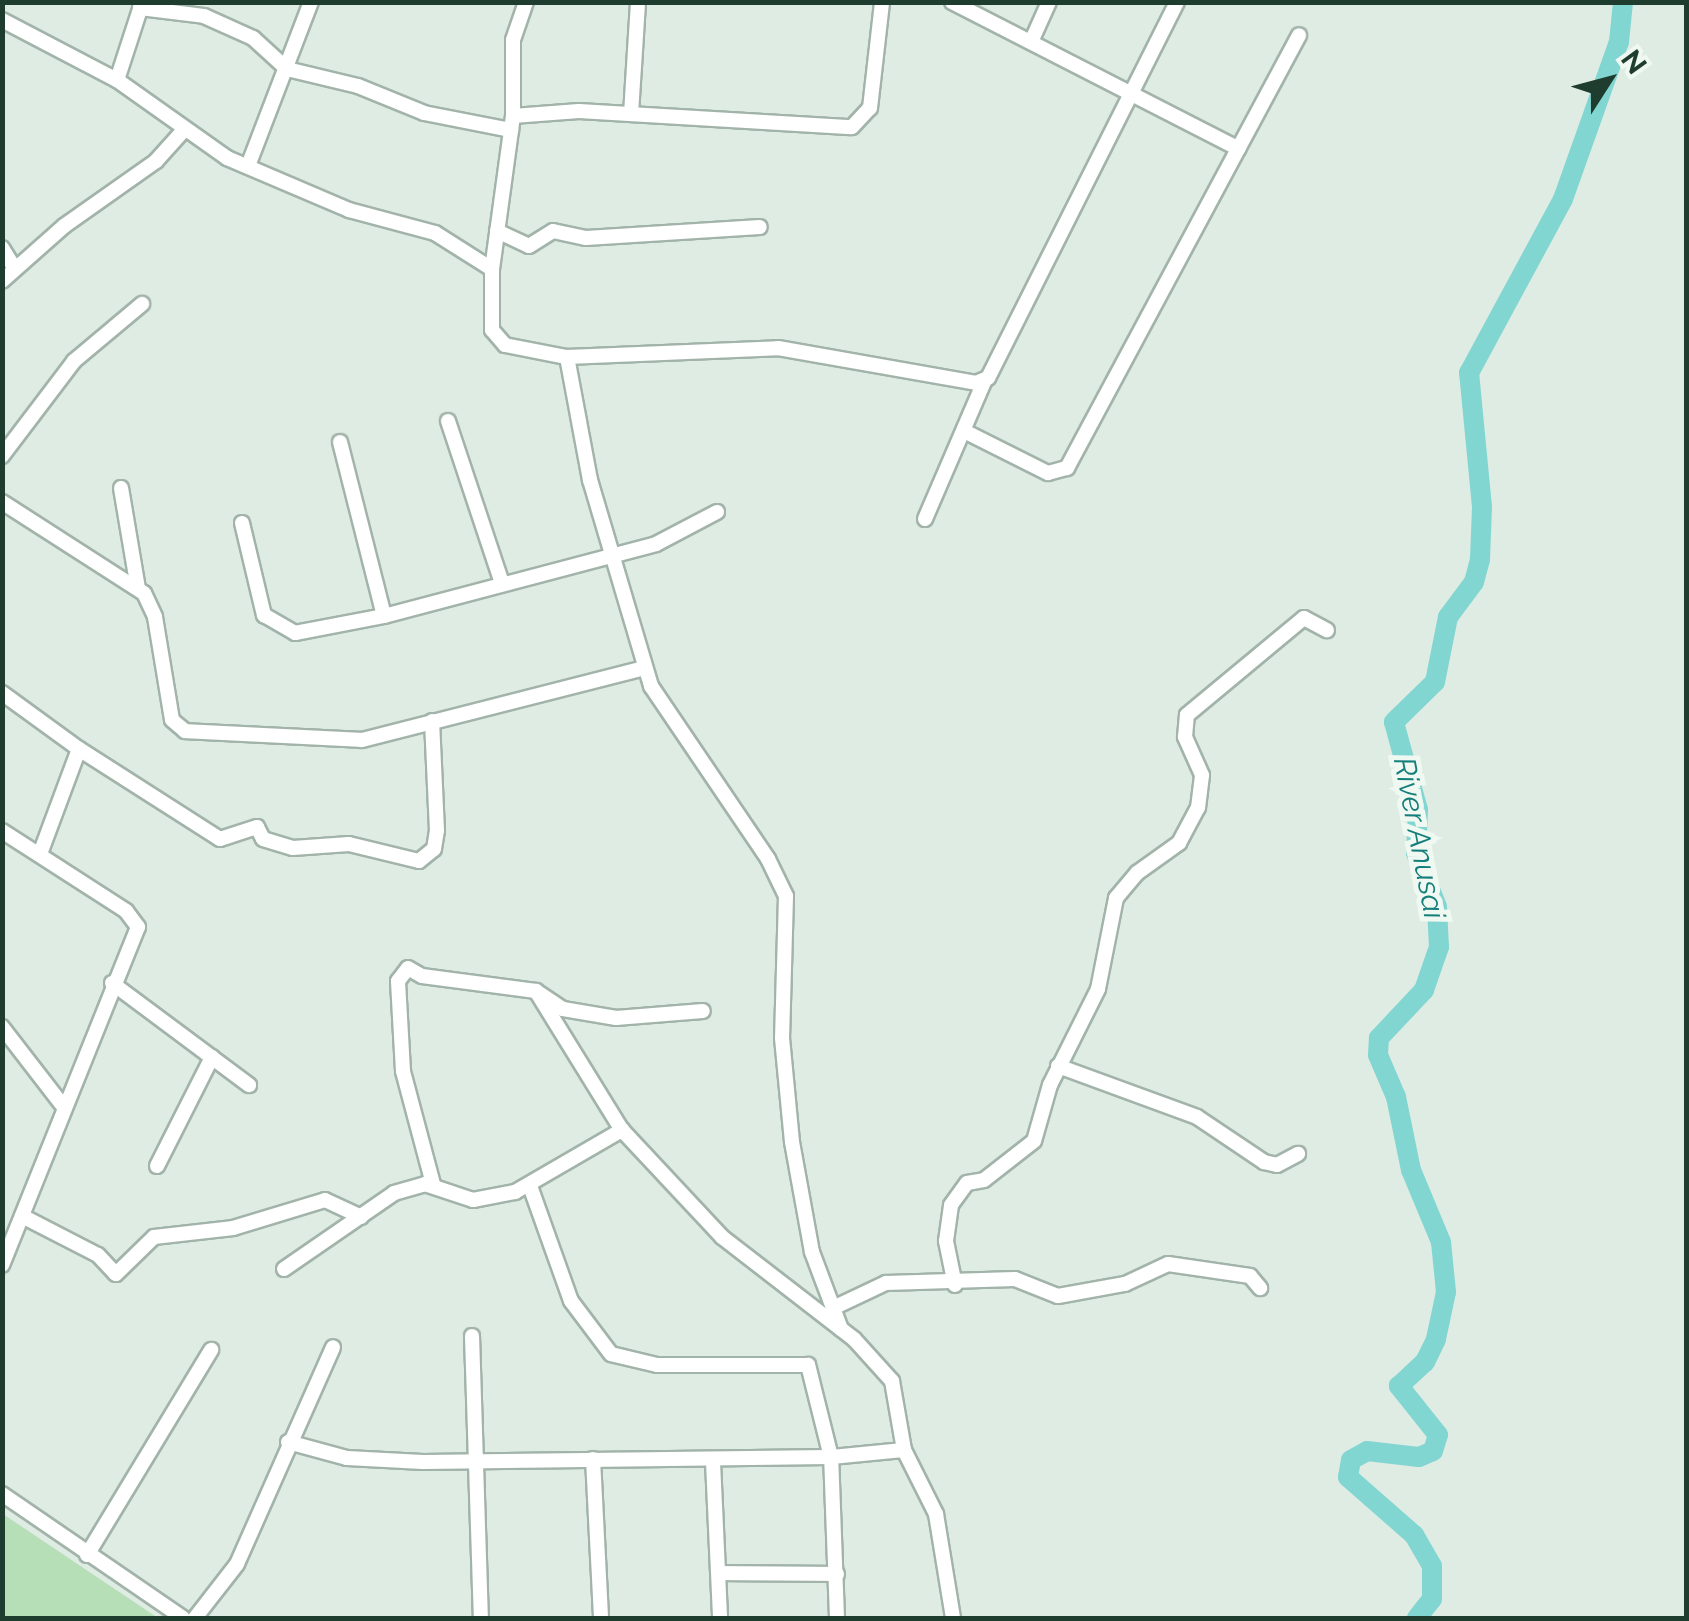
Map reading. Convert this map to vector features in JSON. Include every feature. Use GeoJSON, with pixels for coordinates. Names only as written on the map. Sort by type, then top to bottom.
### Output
{"type":"FeatureCollection","features":[{"type":"Feature","properties":{"kind":"street"},"geometry":{"type":"LineString","coordinates":[[248,166],[311,2]]}},
{"type":"Feature","properties":{"kind":"street"},"geometry":{"type":"LineString","coordinates":[[526,2],[513,40],[512,123],[492,268],[490,317],[498,338],[512,349],[567,357],[778,348],[985,380]]}},
{"type":"Feature","properties":{"kind":"street"},"geometry":{"type":"LineString","coordinates":[[631,114],[638,2]]}},
{"type":"Feature","properties":{"kind":"street"},"geometry":{"type":"LineString","coordinates":[[118,80],[141,5],[204,16],[253,38],[286,69],[358,86],[424,113],[512,123],[631,114],[737,124],[861,123],[870,108],[882,2]]}},
{"type":"Feature","properties":{"kind":"street"},"geometry":{"type":"LineString","coordinates":[[952,2],[1239,149]]}},
{"type":"Feature","properties":{"kind":"street"},"geometry":{"type":"LineString","coordinates":[[1031,42],[1049,2]]}},
{"type":"Feature","properties":{"kind":"street"},"geometry":{"type":"LineString","coordinates":[[925,519],[966,432],[985,380],[1177,2]]}},
{"type":"Feature","properties":{"kind":"street"},"geometry":{"type":"LineString","coordinates":[[2,20],[118,80],[183,131],[248,166],[349,210],[435,233],[492,268]]}},
{"type":"Feature","properties":{"kind":"street"},"geometry":{"type":"LineString","coordinates":[[966,432],[1048,473],[1067,468],[1299,35]]}},
{"type":"Feature","properties":{"kind":"street"},"geometry":{"type":"LineString","coordinates":[[2,281],[14,267],[156,161],[183,131]]}},
{"type":"Feature","properties":{"kind":"street"},"geometry":{"type":"LineString","coordinates":[[497,231],[528,246],[553,231],[586,238],[760,228]]}},
{"type":"Feature","properties":{"kind":"street"},"geometry":{"type":"LineString","coordinates":[[2,248],[14,267]]}},
{"type":"Feature","properties":{"kind":"street"},"geometry":{"type":"LineString","coordinates":[[2,456],[74,361],[142,304]]}},
{"type":"Feature","properties":{"kind":"street"},"geometry":{"type":"LineString","coordinates":[[567,357],[610,556],[644,668],[782,882],[784,1080],[812,1252],[841,1329]]}},
{"type":"Feature","properties":{"kind":"street"},"geometry":{"type":"LineString","coordinates":[[448,422],[501,580]]}},
{"type":"Feature","properties":{"kind":"street"},"geometry":{"type":"LineString","coordinates":[[340,442],[384,616]]}},
{"type":"Feature","properties":{"kind":"street"},"geometry":{"type":"LineString","coordinates":[[121,488],[138,588],[155,617],[178,728],[335,743],[644,668]]}},
{"type":"Feature","properties":{"kind":"street"},"geometry":{"type":"LineString","coordinates":[[2,502],[138,588]]}},
{"type":"Feature","properties":{"kind":"street"},"geometry":{"type":"LineString","coordinates":[[242,523],[270,621],[295,633],[384,616],[501,580],[656,544],[717,512]]}},
{"type":"Feature","properties":{"kind":"street"},"geometry":{"type":"LineString","coordinates":[[955,1285],[946,1241],[951,1205],[967,1182],[984,1180],[1034,1142],[1058,1066],[1098,989],[1116,898],[1137,873],[1179,843],[1198,808],[1202,775],[1185,738],[1187,716],[1304,618],[1327,630]]}},
{"type":"Feature","properties":{"kind":"street"},"geometry":{"type":"LineString","coordinates":[[2,693],[220,840],[256,827],[263,839],[293,848],[349,844],[419,861],[432,853],[436,831],[432,722]]}},
{"type":"Feature","properties":{"kind":"street"},"geometry":{"type":"LineString","coordinates":[[40,854],[79,748]]}},
{"type":"Feature","properties":{"kind":"street"},"geometry":{"type":"LineString","coordinates":[[2,832],[135,920],[137,935],[112,983],[22,1216],[7,1235],[2,1265]]}},
{"type":"Feature","properties":{"kind":"street"},"geometry":{"type":"LineString","coordinates":[[433,1184],[403,1072],[401,974],[408,968],[422,976],[536,991],[562,1009],[616,1018],[704,1011]]}},
{"type":"Feature","properties":{"kind":"street"},"geometry":{"type":"LineString","coordinates":[[112,983],[250,1086]]}},
{"type":"Feature","properties":{"kind":"street"},"geometry":{"type":"LineString","coordinates":[[536,991],[622,1130],[722,1236],[841,1329],[892,1381],[904,1450],[936,1514],[953,1618]]}},
{"type":"Feature","properties":{"kind":"street"},"geometry":{"type":"LineString","coordinates":[[2,1027],[63,1106]]}},
{"type":"Feature","properties":{"kind":"street"},"geometry":{"type":"LineString","coordinates":[[158,1166],[212,1058]]}},
{"type":"Feature","properties":{"kind":"street"},"geometry":{"type":"LineString","coordinates":[[1058,1066],[1198,1118],[1271,1165],[1298,1154]]}},
{"type":"Feature","properties":{"kind":"street"},"geometry":{"type":"LineString","coordinates":[[284,1269],[394,1193],[433,1184],[473,1200],[530,1186],[622,1130]]}},
{"type":"Feature","properties":{"kind":"street"},"geometry":{"type":"LineString","coordinates":[[530,1186],[571,1301],[610,1354],[657,1365],[808,1366],[822,1402],[831,1457],[837,1618]]}},
{"type":"Feature","properties":{"kind":"street"},"geometry":{"type":"LineString","coordinates":[[22,1216],[98,1255],[116,1274],[154,1237],[233,1228],[325,1200],[361,1217]]}},
{"type":"Feature","properties":{"kind":"street"},"geometry":{"type":"LineString","coordinates":[[834,1308],[886,1283],[955,1285],[1015,1279],[1058,1296],[1125,1284],[1168,1264],[1250,1276],[1260,1288]]}},
{"type":"Feature","properties":{"kind":"street"},"geometry":{"type":"LineString","coordinates":[[472,1336],[481,1618]]}},
{"type":"Feature","properties":{"kind":"street"},"geometry":{"type":"LineString","coordinates":[[195,1618],[236,1564],[332,1347]]}},
{"type":"Feature","properties":{"kind":"street"},"geometry":{"type":"LineString","coordinates":[[88,1555],[211,1350]]}},
{"type":"Feature","properties":{"kind":"street"},"geometry":{"type":"LineString","coordinates":[[288,1442],[347,1458],[478,1462],[593,1458],[713,1462],[904,1450]]}},
{"type":"Feature","properties":{"kind":"street"},"geometry":{"type":"LineString","coordinates":[[593,1458],[601,1618]]}},
{"type":"Feature","properties":{"kind":"street"},"geometry":{"type":"LineString","coordinates":[[713,1462],[720,1618]]}},
{"type":"Feature","properties":{"kind":"street"},"geometry":{"type":"LineString","coordinates":[[2,1494],[183,1618]]}},
{"type":"Feature","properties":{"kind":"street"},"geometry":{"type":"LineString","coordinates":[[720,1573],[837,1574]]}},
{"type":"Feature","properties":{"kind":"green space"},"geometry":{"type":"Polygon","coordinates":[[[3,1514],[158,1618],[3,1618],[3,1514]]]}},
{"type":"Feature","properties":{"kind":"waterway","name":"River Anusai"},"geometry":{"type":"LineString","coordinates":[[1417,1618],[1432,1599],[1432,1566],[1414,1535],[1348,1477],[1351,1460],[1367,1451],[1419,1457],[1433,1451],[1438,1435],[1399,1386],[1425,1362],[1436,1339],[1446,1292],[1441,1242],[1411,1170],[1396,1097],[1378,1055],[1379,1038],[1424,990],[1439,947],[1437,907],[1416,853],[1418,810],[1394,722],[1435,682],[1448,617],[1474,582],[1480,559],[1482,507],[1469,373],[1563,199],[1619,42],[1623,2]]}}]}
